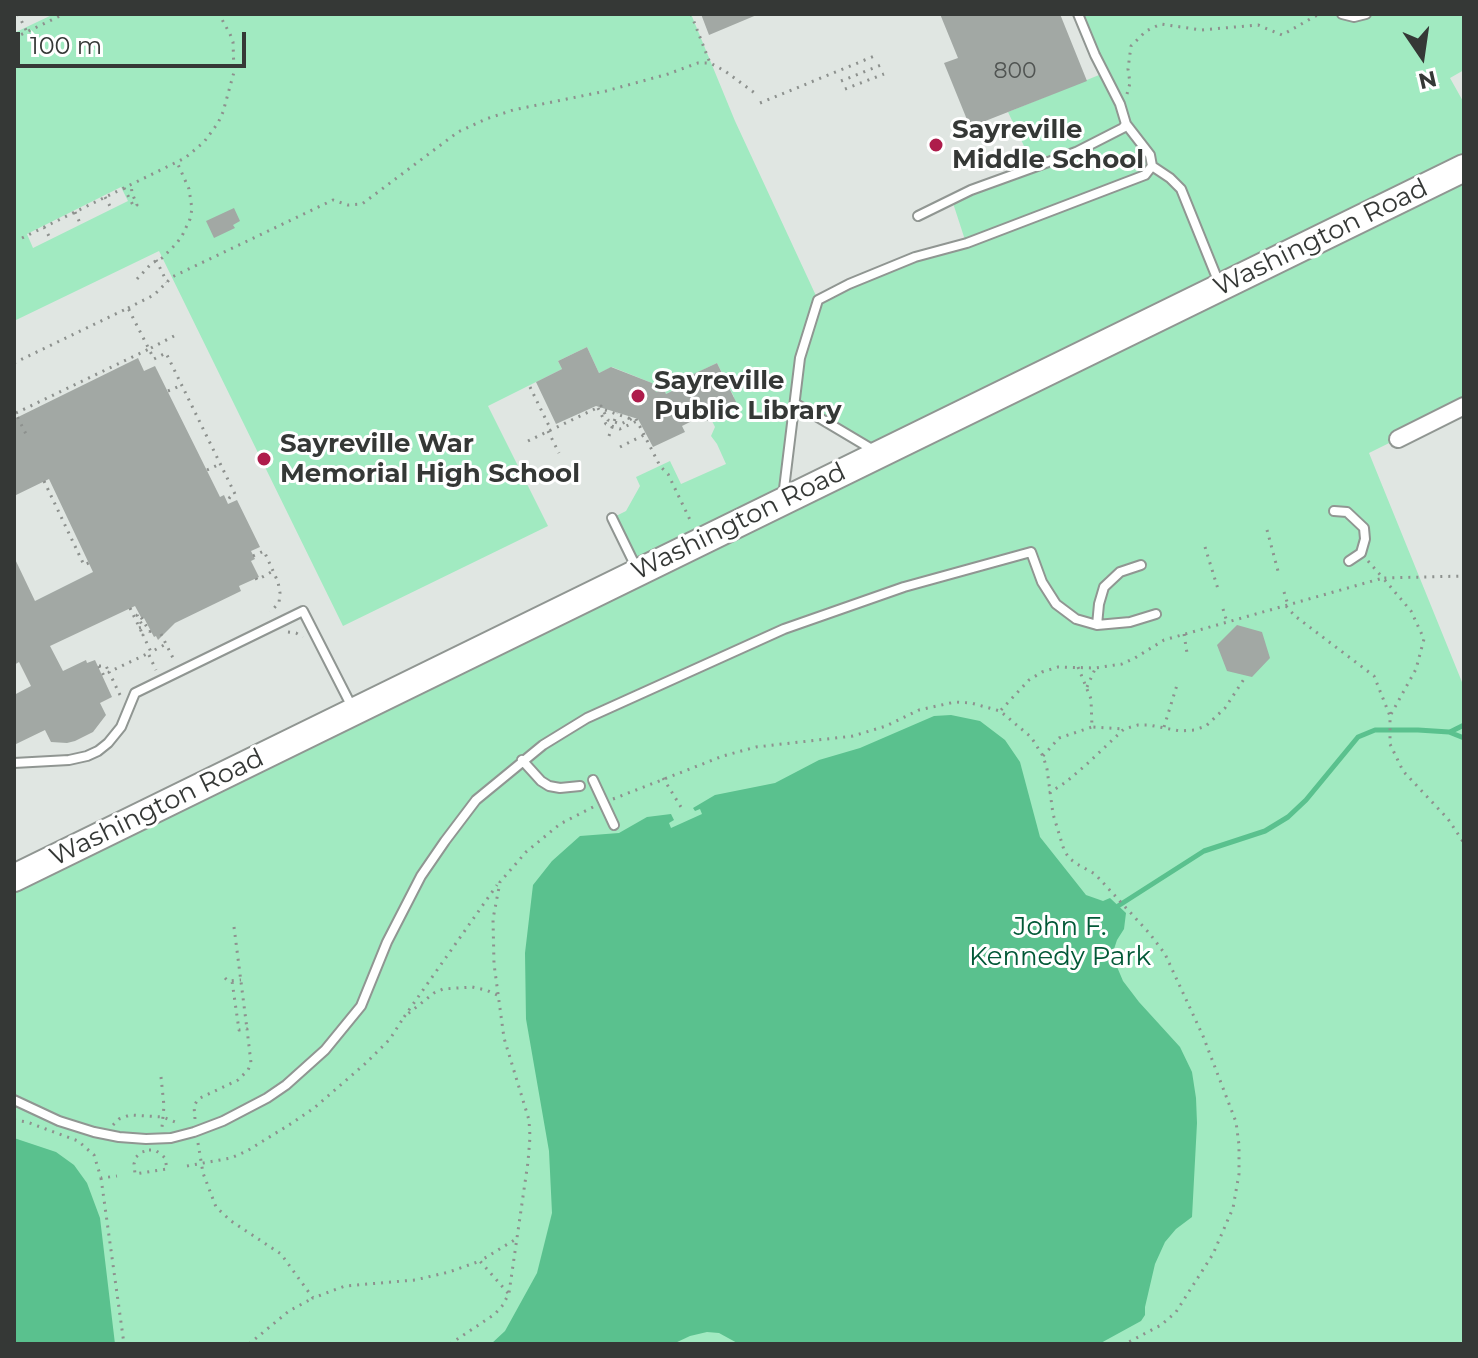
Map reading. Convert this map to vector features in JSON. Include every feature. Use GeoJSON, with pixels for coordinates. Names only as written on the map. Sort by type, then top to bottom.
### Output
{"type":"FeatureCollection","features":[{"type":"Feature","properties":{"kind":"main road","name":"Washington Road"},"geometry":{"type":"LineString","coordinates":[[14,878],[1464,168]]}},
{"type":"Feature","properties":{"kind":"street"},"geometry":{"type":"LineString","coordinates":[[1398,439],[1464,406]]}},
{"type":"Feature","properties":{"kind":"lane"},"geometry":{"type":"LineString","coordinates":[[1078,14],[1120,104],[1126,124],[1150,155],[1152,166],[1181,189],[1221,287]]}},
{"type":"Feature","properties":{"kind":"lane"},"geometry":{"type":"LineString","coordinates":[[1342,14],[1354,17],[1366,14]]}},
{"type":"Feature","properties":{"kind":"lane"},"geometry":{"type":"LineString","coordinates":[[918,216],[971,190],[1076,152],[1126,124]]}},
{"type":"Feature","properties":{"kind":"lane"},"geometry":{"type":"LineString","coordinates":[[783,501],[800,358],[818,300],[915,257],[967,243],[1145,175],[1152,166]]}},
{"type":"Feature","properties":{"kind":"lane"},"geometry":{"type":"LineString","coordinates":[[796,404],[879,453]]}},
{"type":"Feature","properties":{"kind":"lane"},"geometry":{"type":"LineString","coordinates":[[1334,511],[1347,512],[1364,528],[1361,553],[1349,561]]}},
{"type":"Feature","properties":{"kind":"lane"},"geometry":{"type":"LineString","coordinates":[[612,518],[638,572]]}},
{"type":"Feature","properties":{"kind":"lane"},"geometry":{"type":"LineString","coordinates":[[14,1100],[59,1121],[94,1132],[146,1139],[171,1138],[194,1132],[267,1098],[325,1050],[361,1006],[387,942],[429,865],[476,800],[522,760],[587,718],[784,629],[904,587],[1031,552],[1042,582],[1056,604],[1076,619],[1097,625],[1130,622],[1156,614]]}},
{"type":"Feature","properties":{"kind":"lane"},"geometry":{"type":"LineString","coordinates":[[1097,625],[1104,587],[1120,572],[1141,565]]}},
{"type":"Feature","properties":{"kind":"lane"},"geometry":{"type":"LineString","coordinates":[[14,763],[69,760],[98,751],[121,727],[135,693],[303,611],[354,711]]}},
{"type":"Feature","properties":{"kind":"lane"},"geometry":{"type":"LineString","coordinates":[[522,760],[549,786],[580,786]]}},
{"type":"Feature","properties":{"kind":"lane"},"geometry":{"type":"LineString","coordinates":[[593,780],[614,825]]}},
{"type":"Feature","properties":{"kind":"path"},"geometry":{"type":"LineString","coordinates":[[18,14],[27,32]]}},
{"type":"Feature","properties":{"kind":"path"},"geometry":{"type":"LineString","coordinates":[[14,38],[64,14]]}},
{"type":"Feature","properties":{"kind":"path"},"geometry":{"type":"LineString","coordinates":[[22,238],[176,161],[196,149],[211,133],[223,112],[234,72],[233,42],[219,14]]}},
{"type":"Feature","properties":{"kind":"path"},"geometry":{"type":"LineString","coordinates":[[691,14],[710,63]]}},
{"type":"Feature","properties":{"kind":"path"},"geometry":{"type":"LineString","coordinates":[[1120,104],[1130,83],[1131,46],[1146,31],[1161,24],[1201,30],[1258,25],[1282,35],[1319,14]]}},
{"type":"Feature","properties":{"kind":"path"},"geometry":{"type":"LineString","coordinates":[[760,103],[877,55]]}},
{"type":"Feature","properties":{"kind":"path"},"geometry":{"type":"LineString","coordinates":[[14,363],[154,295],[172,277],[333,200],[348,205],[362,204],[458,132],[486,119],[513,110],[606,91],[698,63],[710,63],[725,71],[756,94]]}},
{"type":"Feature","properties":{"kind":"path"},"geometry":{"type":"LineString","coordinates":[[841,81],[881,65]]}},
{"type":"Feature","properties":{"kind":"path"},"geometry":{"type":"LineString","coordinates":[[845,89],[884,74]]}},
{"type":"Feature","properties":{"kind":"path"},"geometry":{"type":"LineString","coordinates":[[137,279],[176,244],[190,219],[190,196],[176,161]]}},
{"type":"Feature","properties":{"kind":"path"},"geometry":{"type":"LineString","coordinates":[[124,188],[134,207],[137,205],[131,184]]}},
{"type":"Feature","properties":{"kind":"path"},"geometry":{"type":"LineString","coordinates":[[105,197],[111,208]]}},
{"type":"Feature","properties":{"kind":"path"},"geometry":{"type":"LineString","coordinates":[[75,212],[80,223]]}},
{"type":"Feature","properties":{"kind":"path"},"geometry":{"type":"LineString","coordinates":[[44,227],[50,238]]}},
{"type":"Feature","properties":{"kind":"path"},"geometry":{"type":"LineString","coordinates":[[156,260],[167,282]]}},
{"type":"Feature","properties":{"kind":"path"},"geometry":{"type":"LineString","coordinates":[[128,308],[154,359],[166,353],[235,494],[227,502]]}},
{"type":"Feature","properties":{"kind":"path"},"geometry":{"type":"LineString","coordinates":[[26,434],[15,411],[54,397],[174,336]]}},
{"type":"Feature","properties":{"kind":"path"},"geometry":{"type":"LineString","coordinates":[[168,391],[182,385]]}},
{"type":"Feature","properties":{"kind":"path"},"geometry":{"type":"LineString","coordinates":[[530,387],[559,453]]}},
{"type":"Feature","properties":{"kind":"path"},"geometry":{"type":"LineString","coordinates":[[599,407],[606,424],[621,424],[635,417],[660,466],[668,474],[694,529]]}},
{"type":"Feature","properties":{"kind":"path"},"geometry":{"type":"LineString","coordinates":[[528,441],[599,407],[631,419]]}},
{"type":"Feature","properties":{"kind":"path"},"geometry":{"type":"LineString","coordinates":[[609,436],[617,413]]}},
{"type":"Feature","properties":{"kind":"path"},"geometry":{"type":"LineString","coordinates":[[613,424],[620,429],[637,421]]}},
{"type":"Feature","properties":{"kind":"path"},"geometry":{"type":"LineString","coordinates":[[620,447],[645,434]]}},
{"type":"Feature","properties":{"kind":"path"},"geometry":{"type":"LineString","coordinates":[[207,470],[220,464]]}},
{"type":"Feature","properties":{"kind":"path"},"geometry":{"type":"LineString","coordinates":[[46,482],[84,565],[93,561]]}},
{"type":"Feature","properties":{"kind":"path"},"geometry":{"type":"LineString","coordinates":[[1267,530],[1278,571]]}},
{"type":"Feature","properties":{"kind":"path"},"geometry":{"type":"LineString","coordinates":[[1205,547],[1218,589]]}},
{"type":"Feature","properties":{"kind":"path"},"geometry":{"type":"LineString","coordinates":[[253,556],[264,551],[280,588],[277,607],[270,613]]}},
{"type":"Feature","properties":{"kind":"path"},"geometry":{"type":"LineString","coordinates":[[1361,553],[1411,611],[1424,639],[1416,669],[1390,716]]}},
{"type":"Feature","properties":{"kind":"path"},"geometry":{"type":"LineString","coordinates":[[256,578],[273,571]]}},
{"type":"Feature","properties":{"kind":"path"},"geometry":{"type":"LineString","coordinates":[[1000,711],[1029,680],[1058,667],[1095,668],[1122,664],[1159,642],[1383,578],[1464,576]]}},
{"type":"Feature","properties":{"kind":"path"},"geometry":{"type":"LineString","coordinates":[[1284,592],[1287,605],[1295,616],[1374,676],[1390,716],[1390,744],[1403,771],[1448,819],[1464,843]]}},
{"type":"Feature","properties":{"kind":"path"},"geometry":{"type":"LineString","coordinates":[[130,608],[160,680]]}},
{"type":"Feature","properties":{"kind":"path"},"geometry":{"type":"LineString","coordinates":[[1223,609],[1227,622]]}},
{"type":"Feature","properties":{"kind":"path"},"geometry":{"type":"LineString","coordinates":[[139,628],[143,627],[139,614],[150,632],[143,635]]}},
{"type":"Feature","properties":{"kind":"path"},"geometry":{"type":"LineString","coordinates":[[284,632],[296,633],[306,640]]}},
{"type":"Feature","properties":{"kind":"path"},"geometry":{"type":"LineString","coordinates":[[161,634],[174,660],[181,656]]}},
{"type":"Feature","properties":{"kind":"path"},"geometry":{"type":"LineString","coordinates":[[1184,634],[1187,653]]}},
{"type":"Feature","properties":{"kind":"path"},"geometry":{"type":"LineString","coordinates":[[109,672],[166,644]]}},
{"type":"Feature","properties":{"kind":"path"},"geometry":{"type":"LineString","coordinates":[[102,677],[99,666],[106,666],[120,700]]}},
{"type":"Feature","properties":{"kind":"path"},"geometry":{"type":"LineString","coordinates":[[1078,667],[1093,706],[1092,727]]}},
{"type":"Feature","properties":{"kind":"path"},"geometry":{"type":"LineString","coordinates":[[1087,687],[1095,668]]}},
{"type":"Feature","properties":{"kind":"path"},"geometry":{"type":"LineString","coordinates":[[1043,756],[1059,738],[1086,727],[1124,729],[1138,725],[1180,731],[1206,726],[1225,708],[1246,676]]}},
{"type":"Feature","properties":{"kind":"path"},"geometry":{"type":"LineString","coordinates":[[1164,727],[1177,685]]}},
{"type":"Feature","properties":{"kind":"path"},"geometry":{"type":"LineString","coordinates":[[187,1166],[219,1161],[247,1151],[282,1131],[366,1063],[390,1039],[500,882],[526,852],[560,824],[603,803],[723,756],[756,747],[853,736],[886,726],[919,710],[955,702],[971,703],[1000,711],[1031,737],[1043,756],[1056,829],[1069,858],[1095,874],[1116,895],[1165,954],[1198,1024],[1236,1122],[1239,1174],[1233,1208],[1226,1226],[1198,1280],[1176,1312],[1161,1325],[1125,1344]]}},
{"type":"Feature","properties":{"kind":"path"},"geometry":{"type":"LineString","coordinates":[[1049,793],[1066,782],[1124,729]]}},
{"type":"Feature","properties":{"kind":"path"},"geometry":{"type":"LineString","coordinates":[[663,778],[681,807]]}},
{"type":"Feature","properties":{"kind":"path"},"geometry":{"type":"LineString","coordinates":[[450,1344],[495,1314],[509,1293],[528,1162],[529,1120],[508,1056],[497,995],[493,919],[500,882]]}},
{"type":"Feature","properties":{"kind":"path"},"geometry":{"type":"LineString","coordinates":[[195,1120],[194,1106],[198,1099],[238,1080],[248,1070],[251,1055],[234,927]]}},
{"type":"Feature","properties":{"kind":"path"},"geometry":{"type":"LineString","coordinates":[[225,978],[241,980]]}},
{"type":"Feature","properties":{"kind":"path"},"geometry":{"type":"LineString","coordinates":[[232,981],[239,1030],[247,1029]]}},
{"type":"Feature","properties":{"kind":"path"},"geometry":{"type":"LineString","coordinates":[[404,1017],[443,989],[472,987],[497,995]]}},
{"type":"Feature","properties":{"kind":"path"},"geometry":{"type":"LineString","coordinates":[[161,1077],[164,1106],[162,1127]]}},
{"type":"Feature","properties":{"kind":"path"},"geometry":{"type":"LineString","coordinates":[[112,1128],[126,1116],[170,1118],[180,1124]]}},
{"type":"Feature","properties":{"kind":"path"},"geometry":{"type":"LineString","coordinates":[[14,1120],[78,1141],[94,1155],[101,1178],[124,1344]]}},
{"type":"Feature","properties":{"kind":"path"},"geometry":{"type":"LineString","coordinates":[[197,1139],[205,1180],[220,1211],[281,1254],[313,1298]]}},
{"type":"Feature","properties":{"kind":"path"},"geometry":{"type":"LineString","coordinates":[[155,1150],[165,1158],[167,1169],[135,1174],[134,1164],[142,1152],[155,1150]]}},
{"type":"Feature","properties":{"kind":"path"},"geometry":{"type":"LineString","coordinates":[[94,1155],[99,1152]]}},
{"type":"Feature","properties":{"kind":"path"},"geometry":{"type":"LineString","coordinates":[[101,1178],[117,1176]]}},
{"type":"Feature","properties":{"kind":"path"},"geometry":{"type":"LineString","coordinates":[[249,1344],[289,1311],[313,1298],[345,1286],[415,1280],[449,1272],[480,1261],[516,1239]]}},
{"type":"Feature","properties":{"kind":"path"},"geometry":{"type":"LineString","coordinates":[[480,1261],[509,1293]]}},
{"type":"Feature","properties":{"kind":"green space","name":"John F. Kennedy Park"},"geometry":{"type":"Polygon","coordinates":[[[54,14],[691,14],[735,121],[818,300],[887,268],[966,243],[952,200],[1015,173],[1015,154],[1024,146],[1008,112],[1104,73],[1078,14],[1464,14],[1464,70],[1450,78],[1464,103],[1464,406],[1369,453],[1464,687],[1464,1344],[14,1344],[14,878],[637,572],[612,518],[626,511],[640,486],[636,477],[670,461],[681,484],[726,464],[711,436],[715,427],[711,419],[734,397],[717,363],[686,378],[688,383],[666,394],[664,389],[656,392],[652,383],[612,367],[599,373],[587,347],[558,361],[562,369],[488,406],[548,526],[343,626],[159,251],[14,321],[14,33],[54,14]],[[121,187],[27,234],[33,248],[128,201],[121,187]],[[796,405],[783,501],[878,454],[796,405]]]}},
{"type":"Feature","properties":{"kind":"shaded area"},"geometry":{"type":"Polygon","coordinates":[[[951,715],[980,721],[1005,740],[1020,762],[1040,837],[1086,895],[1103,901],[1110,898],[1126,913],[1124,929],[1112,955],[1123,981],[1180,1047],[1192,1072],[1197,1123],[1192,1217],[1165,1242],[1155,1264],[1145,1315],[1141,1321],[1099,1344],[739,1344],[719,1333],[707,1332],[673,1344],[491,1344],[505,1331],[537,1273],[552,1213],[549,1151],[526,1019],[525,953],[533,885],[552,861],[580,836],[619,833],[647,817],[671,814],[674,820],[669,823],[671,828],[702,814],[700,809],[695,811],[693,808],[715,795],[775,783],[819,760],[860,748],[934,716],[951,715]]]}},
{"type":"Feature","properties":{"kind":"shaded area"},"geometry":{"type":"Polygon","coordinates":[[[14,1138],[56,1152],[74,1165],[87,1183],[100,1218],[115,1344],[14,1344],[14,1138]]]}},
{"type":"Feature","properties":{"kind":"building"},"geometry":{"type":"Polygon","coordinates":[[[701,14],[759,14],[709,35],[701,14]]]}},
{"type":"Feature","properties":{"kind":"building"},"geometry":{"type":"Polygon","coordinates":[[[940,14],[1060,14],[1087,81],[970,127],[944,63],[958,58],[940,14]]]}},
{"type":"Feature","properties":{"kind":"building"},"geometry":{"type":"Polygon","coordinates":[[[234,208],[240,221],[233,225],[235,228],[214,238],[206,221],[234,208]]]}},
{"type":"Feature","properties":{"kind":"building","name":"Sayreville Public Library"},"geometry":{"type":"Polygon","coordinates":[[[587,347],[599,373],[611,367],[652,383],[656,392],[664,389],[666,394],[688,383],[685,378],[717,363],[738,406],[707,421],[704,415],[682,426],[685,432],[653,447],[638,419],[596,406],[556,424],[536,382],[562,369],[558,361],[587,347]]]}},
{"type":"Feature","properties":{"kind":"building"},"geometry":{"type":"Polygon","coordinates":[[[138,358],[144,371],[155,366],[220,497],[224,495],[228,504],[237,500],[260,547],[251,551],[255,559],[251,561],[259,577],[239,586],[241,591],[175,623],[158,640],[135,606],[50,646],[63,671],[86,660],[87,663],[95,660],[112,697],[100,703],[106,715],[93,732],[75,741],[51,742],[45,730],[14,745],[14,695],[31,686],[19,662],[14,665],[14,557],[35,601],[93,572],[49,479],[14,496],[14,419],[138,358]]]}},
{"type":"Feature","properties":{"kind":"building"},"geometry":{"type":"Polygon","coordinates":[[[1237,625],[1262,632],[1270,658],[1252,677],[1227,671],[1217,645],[1237,625]]]}},
{"type":"Feature","properties":{"kind":"waterway"},"geometry":{"type":"LineString","coordinates":[[1450,732],[1464,725]]}},
{"type":"Feature","properties":{"kind":"waterway"},"geometry":{"type":"LineString","coordinates":[[1118,906],[1204,851],[1265,831],[1288,817],[1358,737],[1375,730],[1418,730],[1449,732],[1464,738]]}},
{"type":"Feature","properties":{"kind":"place","name":"Sayreville Middle School"},"geometry":{"type":"Point","coordinates":[936,145]}},
{"type":"Feature","properties":{"kind":"place","name":"Sayreville Public Library"},"geometry":{"type":"Point","coordinates":[638,396]}},
{"type":"Feature","properties":{"kind":"place","name":"Sayreville War Memorial High School"},"geometry":{"type":"Point","coordinates":[264,459]}}]}
